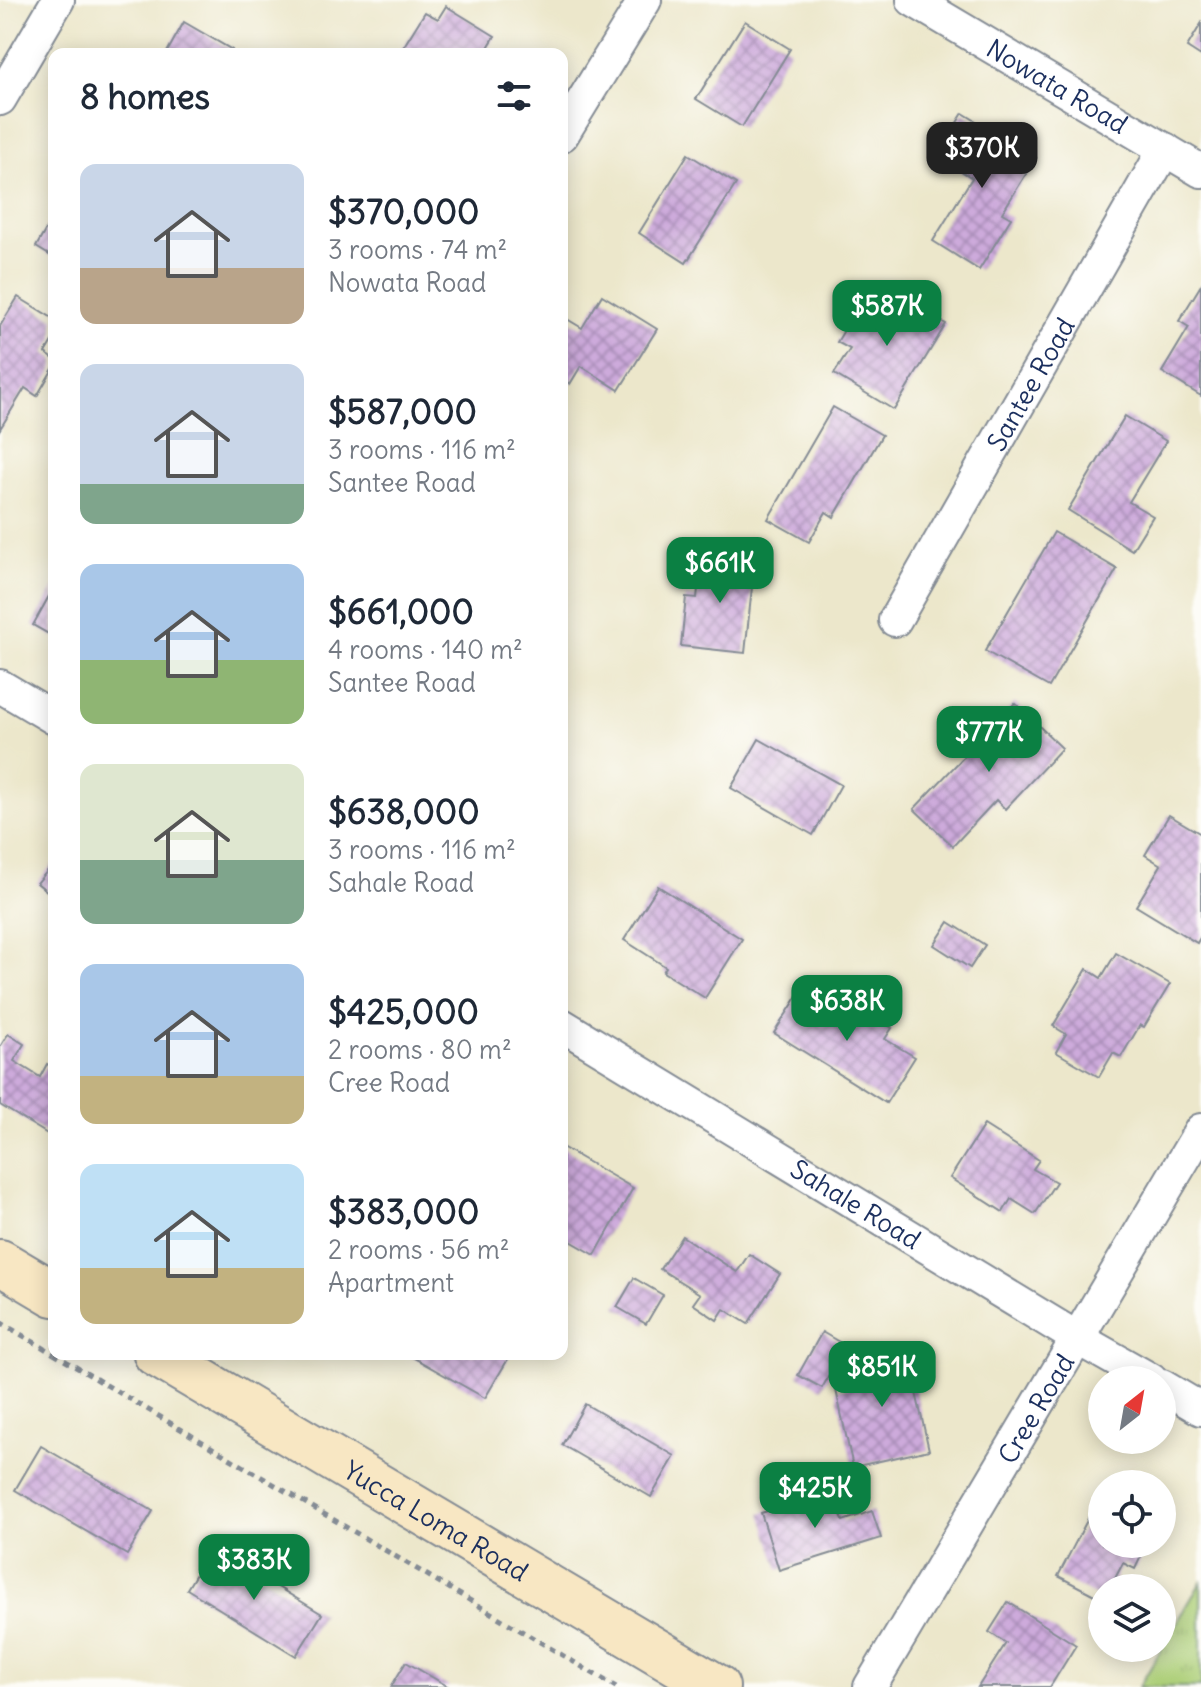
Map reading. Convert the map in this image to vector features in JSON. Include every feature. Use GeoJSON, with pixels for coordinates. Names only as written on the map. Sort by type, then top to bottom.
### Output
{"type":"FeatureCollection","features":[{"type":"Feature","properties":{"kind":"main road"},"geometry":{"type":"LineString","coordinates":[[0,1262],[48,1290]]}},
{"type":"Feature","properties":{"kind":"main road","name":"Yucca Loma Road"},"geometry":{"type":"LineString","coordinates":[[166,1360],[717,1687]]}},
{"type":"Feature","properties":{"kind":"street"},"geometry":{"type":"LineString","coordinates":[[0,99],[58,0]]}},
{"type":"Feature","properties":{"kind":"street"},"geometry":{"type":"LineString","coordinates":[[568,125],[645,0]]}},
{"type":"Feature","properties":{"kind":"street","name":"Nowata Road"},"geometry":{"type":"LineString","coordinates":[[913,0],[1201,171]]}},
{"type":"Feature","properties":{"kind":"street","name":"Santee Road"},"geometry":{"type":"LineString","coordinates":[[895,620],[1165,149]]}},
{"type":"Feature","properties":{"kind":"street"},"geometry":{"type":"LineString","coordinates":[[0,686],[48,714]]}},
{"type":"Feature","properties":{"kind":"street","name":"Sahale Road"},"geometry":{"type":"LineString","coordinates":[[568,1029],[1126,1366]]}},
{"type":"Feature","properties":{"kind":"street","name":"Cree Road"},"geometry":{"type":"LineString","coordinates":[[870,1687],[1201,1130]]}},
{"type":"Feature","properties":{"kind":"street"},"geometry":{"type":"LineString","coordinates":[[1176,1394],[1201,1409]]}},
{"type":"Feature","properties":{"kind":"path"},"geometry":{"type":"LineString","coordinates":[[0,1322],[48,1350]]}},
{"type":"Feature","properties":{"kind":"path"},"geometry":{"type":"LineString","coordinates":[[64,1360],[616,1687]]}},
{"type":"Feature","properties":{"kind":"green space"},"geometry":{"type":"Polygon","coordinates":[[[1201,1582],[1201,1687],[1139,1687],[1154,1662],[1176,1662],[1176,1624],[1201,1582]]]}},
{"type":"Feature","properties":{"kind":"building"},"geometry":{"type":"Polygon","coordinates":[[[446,6],[495,36],[488,48],[403,48],[425,12],[438,19],[446,6]]]}},
{"type":"Feature","properties":{"kind":"building"},"geometry":{"type":"Polygon","coordinates":[[[745,21],[790,49],[742,127],[696,99],[745,21]]]}},
{"type":"Feature","properties":{"kind":"building"},"geometry":{"type":"Polygon","coordinates":[[[184,22],[229,48],[169,48],[184,22]]]}},
{"type":"Feature","properties":{"kind":"building"},"geometry":{"type":"Polygon","coordinates":[[[1201,24],[1201,56],[1187,47],[1201,24]]]}},
{"type":"Feature","properties":{"kind":"building"},"geometry":{"type":"Polygon","coordinates":[[[963,113],[1036,158],[1002,213],[1011,218],[979,270],[933,241],[972,178],[958,169],[965,158],[943,145],[963,113]]]}},
{"type":"Feature","properties":{"kind":"building"},"geometry":{"type":"Polygon","coordinates":[[[688,154],[736,184],[686,263],[639,233],[688,154]]]}},
{"type":"Feature","properties":{"kind":"building"},"geometry":{"type":"Polygon","coordinates":[[[48,226],[48,254],[36,247],[48,226]]]}},
{"type":"Feature","properties":{"kind":"building"},"geometry":{"type":"Polygon","coordinates":[[[1201,285],[1201,396],[1162,372],[1189,327],[1179,321],[1201,285]]]}},
{"type":"Feature","properties":{"kind":"building"},"geometry":{"type":"Polygon","coordinates":[[[889,289],[946,324],[894,410],[834,374],[850,349],[837,342],[859,305],[874,314],[889,289]]]}},
{"type":"Feature","properties":{"kind":"building"},"geometry":{"type":"Polygon","coordinates":[[[602,295],[657,329],[619,390],[581,366],[568,383],[568,320],[582,328],[602,295]]]}},
{"type":"Feature","properties":{"kind":"building"},"geometry":{"type":"Polygon","coordinates":[[[18,297],[48,315],[48,348],[45,353],[48,355],[48,377],[37,396],[25,388],[0,429],[0,326],[18,297]]]}},
{"type":"Feature","properties":{"kind":"building"},"geometry":{"type":"Polygon","coordinates":[[[833,407],[882,435],[834,517],[826,512],[809,542],[768,519],[833,407]]]}},
{"type":"Feature","properties":{"kind":"building"},"geometry":{"type":"Polygon","coordinates":[[[1125,416],[1166,441],[1129,502],[1153,516],[1132,550],[1068,510],[1125,416]]]}},
{"type":"Feature","properties":{"kind":"building"},"geometry":{"type":"Polygon","coordinates":[[[1054,532],[1117,569],[1049,687],[985,651],[1054,532]]]}},
{"type":"Feature","properties":{"kind":"building"},"geometry":{"type":"Polygon","coordinates":[[[702,553],[755,559],[745,653],[681,646],[686,597],[697,598],[702,553]]]}},
{"type":"Feature","properties":{"kind":"building"},"geometry":{"type":"Polygon","coordinates":[[[48,598],[48,634],[33,625],[48,598]]]}},
{"type":"Feature","properties":{"kind":"building"},"geometry":{"type":"Polygon","coordinates":[[[1015,703],[1062,748],[1005,809],[996,800],[953,846],[914,809],[1015,703]]]}},
{"type":"Feature","properties":{"kind":"building"},"geometry":{"type":"Polygon","coordinates":[[[759,739],[841,785],[813,835],[731,788],[759,739]]]}},
{"type":"Feature","properties":{"kind":"building"},"geometry":{"type":"Polygon","coordinates":[[[1169,815],[1201,834],[1201,936],[1197,943],[1136,906],[1161,865],[1145,855],[1169,815]]]}},
{"type":"Feature","properties":{"kind":"building"},"geometry":{"type":"Polygon","coordinates":[[[48,870],[48,892],[37,883],[48,870]]]}},
{"type":"Feature","properties":{"kind":"building"},"geometry":{"type":"Polygon","coordinates":[[[658,886],[742,939],[705,998],[663,972],[666,967],[624,940],[658,886]]]}},
{"type":"Feature","properties":{"kind":"building"},"geometry":{"type":"Polygon","coordinates":[[[949,922],[985,945],[970,968],[934,945],[949,922]]]}},
{"type":"Feature","properties":{"kind":"building"},"geometry":{"type":"Polygon","coordinates":[[[1116,953],[1170,984],[1144,1027],[1140,1025],[1121,1057],[1113,1053],[1099,1077],[1056,1052],[1066,1034],[1053,1026],[1087,969],[1101,978],[1116,953]]]}},
{"type":"Feature","properties":{"kind":"building"},"geometry":{"type":"Polygon","coordinates":[[[801,991],[829,1008],[838,994],[892,1028],[885,1039],[915,1057],[886,1103],[774,1033],[801,991]]]}},
{"type":"Feature","properties":{"kind":"building"},"geometry":{"type":"Polygon","coordinates":[[[8,1034],[24,1044],[14,1061],[40,1077],[48,1065],[48,1134],[0,1105],[0,1047],[8,1034]]]}},
{"type":"Feature","properties":{"kind":"building"},"geometry":{"type":"Polygon","coordinates":[[[984,1125],[1039,1160],[1033,1169],[1056,1182],[1035,1214],[1011,1199],[1003,1212],[950,1178],[984,1125]]]}},
{"type":"Feature","properties":{"kind":"building"},"geometry":{"type":"Polygon","coordinates":[[[568,1150],[633,1188],[595,1255],[568,1239],[568,1150]]]}},
{"type":"Feature","properties":{"kind":"building"},"geometry":{"type":"Polygon","coordinates":[[[682,1236],[737,1272],[749,1254],[780,1274],[748,1324],[724,1309],[717,1320],[693,1304],[700,1294],[660,1269],[682,1236]]]}},
{"type":"Feature","properties":{"kind":"building"},"geometry":{"type":"Polygon","coordinates":[[[634,1278],[663,1295],[646,1324],[617,1307],[634,1278]]]}},
{"type":"Feature","properties":{"kind":"building"},"geometry":{"type":"Polygon","coordinates":[[[822,1332],[846,1346],[822,1388],[798,1375],[822,1332]]]}},
{"type":"Feature","properties":{"kind":"building"},"geometry":{"type":"Polygon","coordinates":[[[906,1348],[929,1450],[853,1467],[836,1390],[851,1387],[845,1362],[906,1348]]]}},
{"type":"Feature","properties":{"kind":"building"},"geometry":{"type":"Polygon","coordinates":[[[418,1360],[507,1360],[485,1398],[418,1360]]]}},
{"type":"Feature","properties":{"kind":"building"},"geometry":{"type":"Polygon","coordinates":[[[585,1404],[675,1456],[651,1497],[562,1445],[585,1404]]]}},
{"type":"Feature","properties":{"kind":"building"},"geometry":{"type":"Polygon","coordinates":[[[41,1446],[153,1511],[127,1555],[15,1490],[41,1446]]]}},
{"type":"Feature","properties":{"kind":"building"},"geometry":{"type":"Polygon","coordinates":[[[834,1491],[843,1521],[872,1511],[881,1538],[779,1570],[761,1513],[834,1491]]]}},
{"type":"Feature","properties":{"kind":"building"},"geometry":{"type":"Polygon","coordinates":[[[1088,1518],[1088,1558],[1140,1558],[1135,1569],[1123,1563],[1117,1574],[1088,1574],[1088,1592],[1058,1576],[1088,1518]]]}},
{"type":"Feature","properties":{"kind":"building"},"geometry":{"type":"Polygon","coordinates":[[[212,1547],[322,1614],[296,1656],[187,1589],[212,1547]]]}},
{"type":"Feature","properties":{"kind":"building"},"geometry":{"type":"Polygon","coordinates":[[[1008,1602],[1076,1645],[1050,1687],[978,1687],[1006,1643],[989,1632],[1008,1602]]]}},
{"type":"Feature","properties":{"kind":"building"},"geometry":{"type":"Polygon","coordinates":[[[406,1662],[449,1687],[391,1687],[406,1662]]]}}]}
